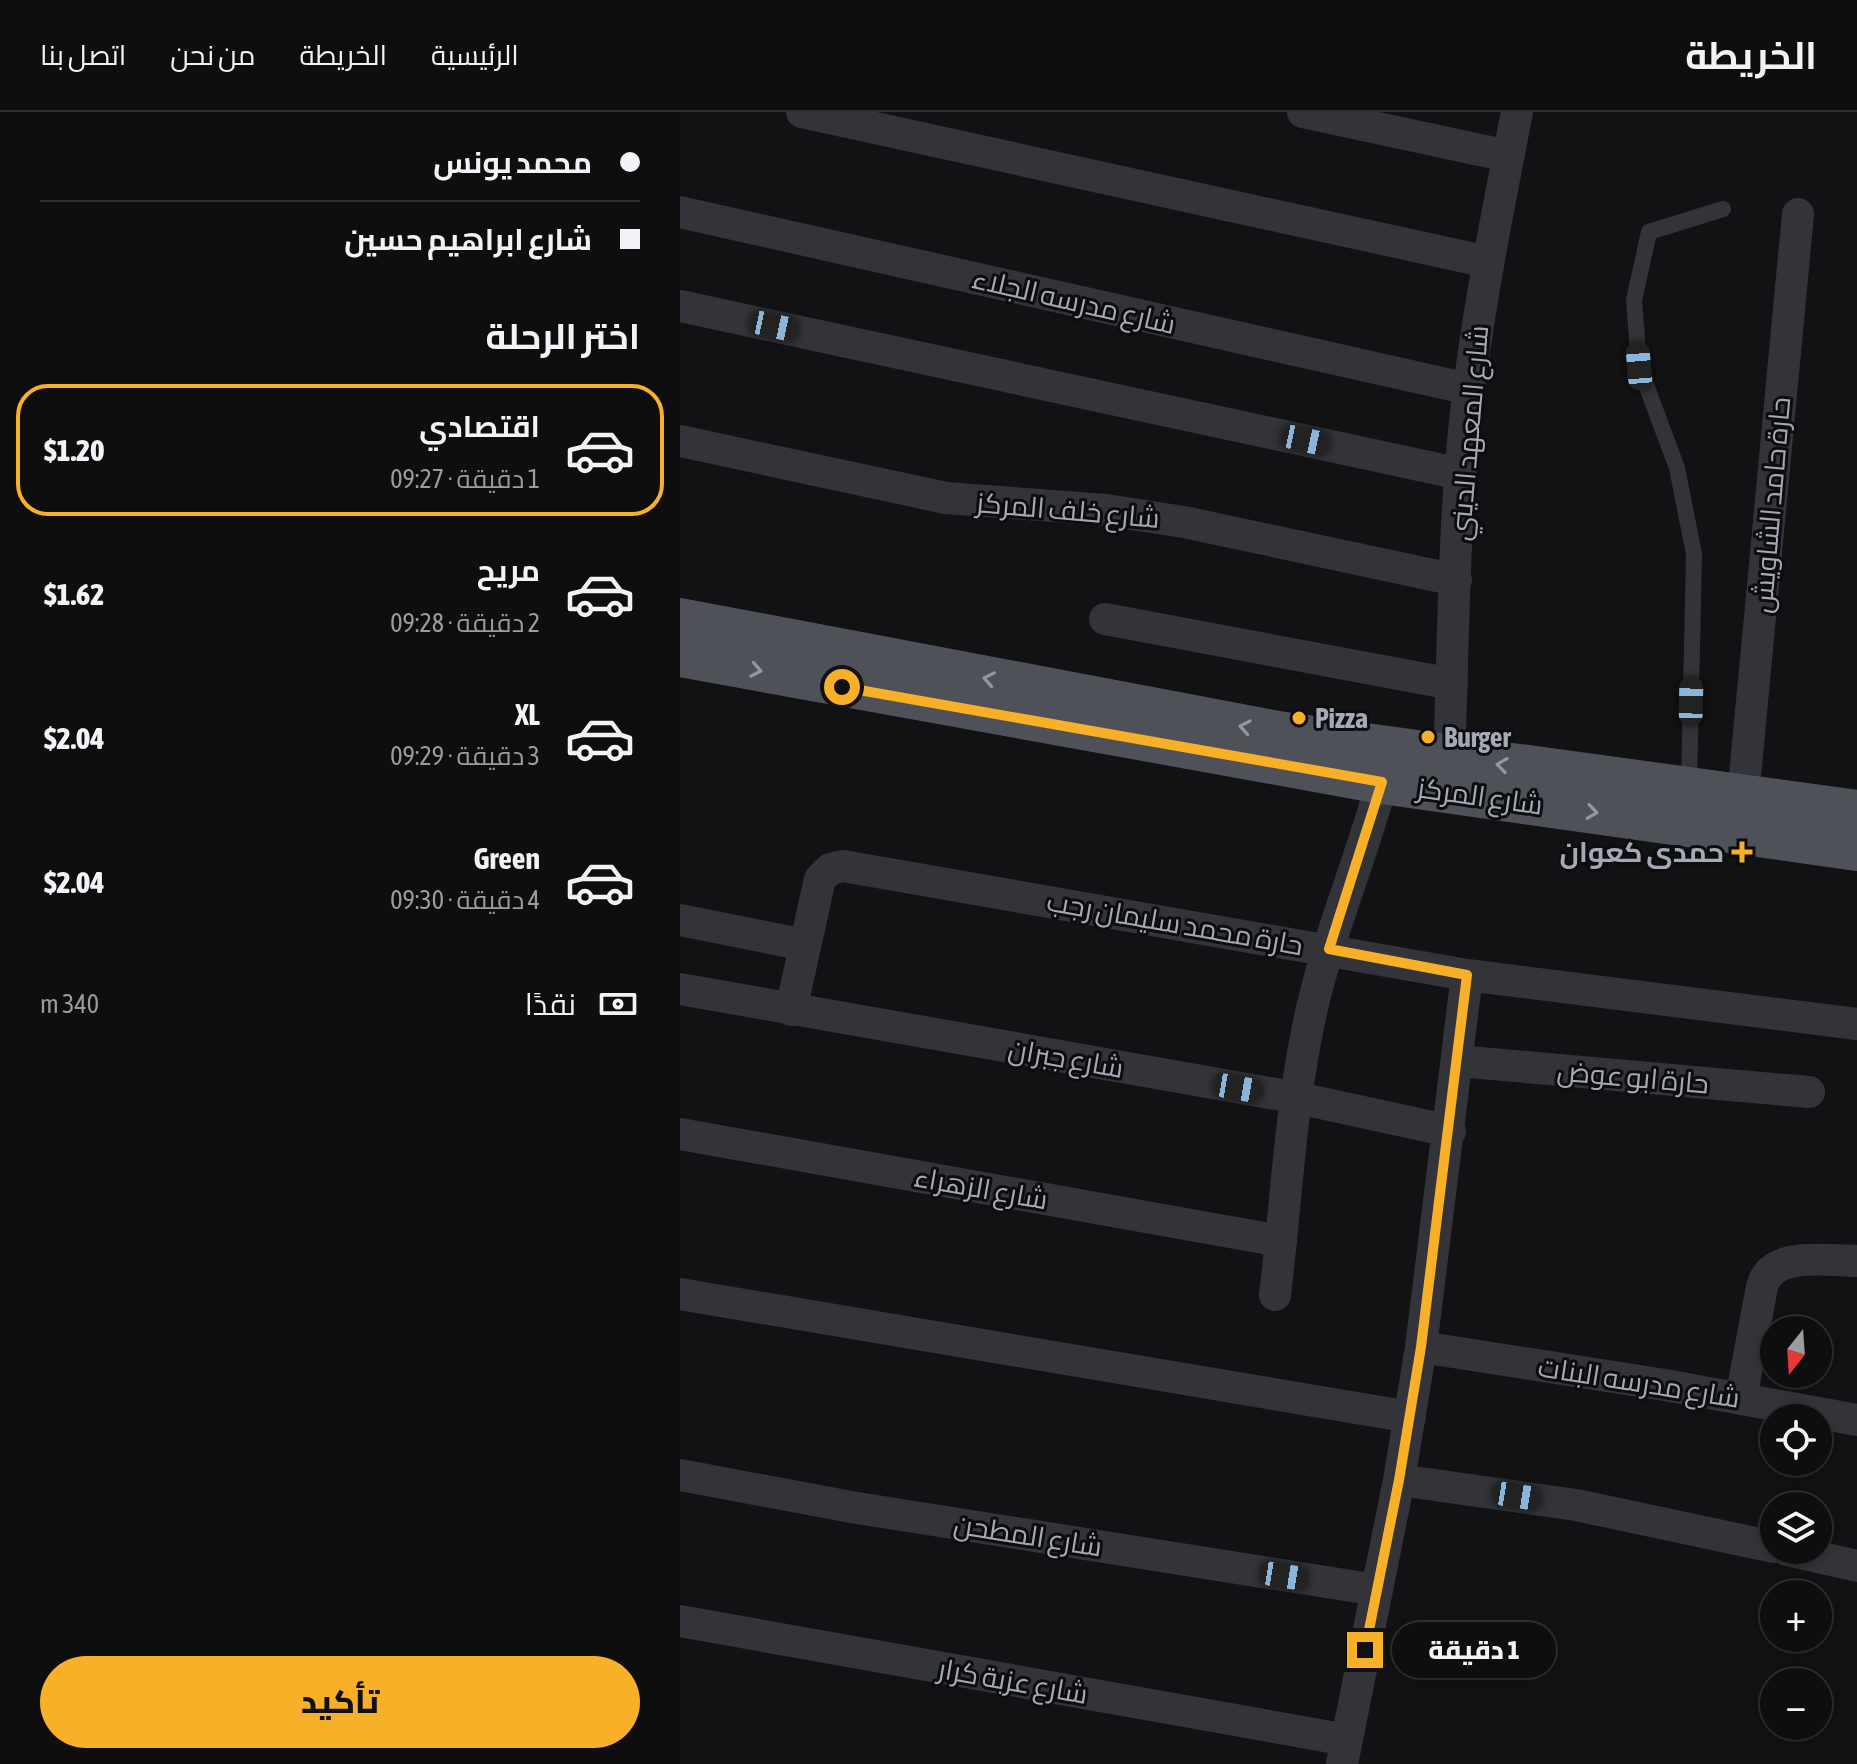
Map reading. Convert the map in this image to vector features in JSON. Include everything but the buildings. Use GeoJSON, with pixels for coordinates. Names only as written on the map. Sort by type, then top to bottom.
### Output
{"type":"FeatureCollection","features":[{"type":"Feature","properties":{"kind":"main road","name":"شارع المركز"},"geometry":{"type":"LineString","coordinates":[[680,620],[1195,718],[1449,758],[1674,800],[1857,849]]}},
{"type":"Feature","properties":{"kind":"main road","name":"شارع المركز"},"geometry":{"type":"LineString","coordinates":[[680,655],[1382,782],[1674,800],[1743,797],[1857,812]]}},
{"type":"Feature","properties":{"kind":"street"},"geometry":{"type":"LineString","coordinates":[[802,112],[1488,262]]}},
{"type":"Feature","properties":{"kind":"street"},"geometry":{"type":"LineString","coordinates":[[1303,112],[1508,156]]}},
{"type":"Feature","properties":{"kind":"street","name":"شارع المعهد الديني"},"geometry":{"type":"LineString","coordinates":[[1449,758],[1461,474],[1469,389],[1488,262],[1517,112]]}},
{"type":"Feature","properties":{"kind":"street","name":"شارع مدرسه الجلاء"},"geometry":{"type":"LineString","coordinates":[[680,212],[1469,389]]}},
{"type":"Feature","properties":{"kind":"street","name":"حارة حامد الشاويش"},"geometry":{"type":"LineString","coordinates":[[1743,797],[1798,214]]}},
{"type":"Feature","properties":{"kind":"street"},"geometry":{"type":"LineString","coordinates":[[680,306],[1461,474]]}},
{"type":"Feature","properties":{"kind":"street","name":"شارع خلف المركز"},"geometry":{"type":"LineString","coordinates":[[680,441],[946,498],[1106,510],[1184,522],[1456,580]]}},
{"type":"Feature","properties":{"kind":"street"},"geometry":{"type":"LineString","coordinates":[[1105,619],[1452,684]]}},
{"type":"Feature","properties":{"kind":"street"},"geometry":{"type":"LineString","coordinates":[[1275,1295],[1309,1023],[1382,782]]}},
{"type":"Feature","properties":{"kind":"street","name":"حارة محمد سليمان رجب"},"geometry":{"type":"LineString","coordinates":[[791,1010],[820,879],[830,869],[843,866],[1467,975],[1857,1024]]}},
{"type":"Feature","properties":{"kind":"street"},"geometry":{"type":"LineString","coordinates":[[680,920],[805,945]]}},
{"type":"Feature","properties":{"kind":"street"},"geometry":{"type":"LineString","coordinates":[[1344,1752],[1410,1417],[1450,1131],[1467,975]]}},
{"type":"Feature","properties":{"kind":"street","name":"شارع جبران"},"geometry":{"type":"LineString","coordinates":[[680,989],[1298,1098],[1450,1131]]}},
{"type":"Feature","properties":{"kind":"street","name":"حارة ابو عوض"},"geometry":{"type":"LineString","coordinates":[[1458,1061],[1809,1092]]}},
{"type":"Feature","properties":{"kind":"street","name":"شارع الزهراء"},"geometry":{"type":"LineString","coordinates":[[680,1134],[1281,1241]]}},
{"type":"Feature","properties":{"kind":"street"},"geometry":{"type":"LineString","coordinates":[[1741,1399],[1762,1287],[1770,1271],[1786,1262],[1857,1261]]}},
{"type":"Feature","properties":{"kind":"street"},"geometry":{"type":"LineString","coordinates":[[680,1294],[1410,1417]]}},
{"type":"Feature","properties":{"kind":"street","name":"شارع مدرسه البنات"},"geometry":{"type":"LineString","coordinates":[[1421,1347],[1857,1420]]}},
{"type":"Feature","properties":{"kind":"street","name":"شارع المطحن"},"geometry":{"type":"LineString","coordinates":[[680,1475],[867,1509],[1377,1590]]}},
{"type":"Feature","properties":{"kind":"street"},"geometry":{"type":"LineString","coordinates":[[1399,1480],[1576,1505],[1760,1544]]}},
{"type":"Feature","properties":{"kind":"street"},"geometry":{"type":"LineString","coordinates":[[1832,1560],[1857,1566]]}},
{"type":"Feature","properties":{"kind":"street","name":"شارع عزبة كرار"},"geometry":{"type":"LineString","coordinates":[[680,1621],[1344,1752]]}},
{"type":"Feature","properties":{"kind":"lane"},"geometry":{"type":"LineString","coordinates":[[1674,800],[1694,554],[1677,468],[1639,366],[1634,300],[1649,232],[1723,209]]}},
{"type":"Feature","properties":{"kind":"place","name":"Pizza"},"geometry":{"type":"Point","coordinates":[1299,718]}},
{"type":"Feature","properties":{"kind":"place","name":"Burger"},"geometry":{"type":"Point","coordinates":[1428,737]}},
{"type":"Feature","properties":{"kind":"place","name":"حمدى كعوان"},"geometry":{"type":"Point","coordinates":[1742,852]}},
{"type":"Feature","properties":{"kind":"route"},"geometry":{"type":"LineString","coordinates":[[842,687],[1382,782],[1363,850],[1329,949],[1467,975],[1421,1347],[1399,1480],[1365,1650]]}}]}
